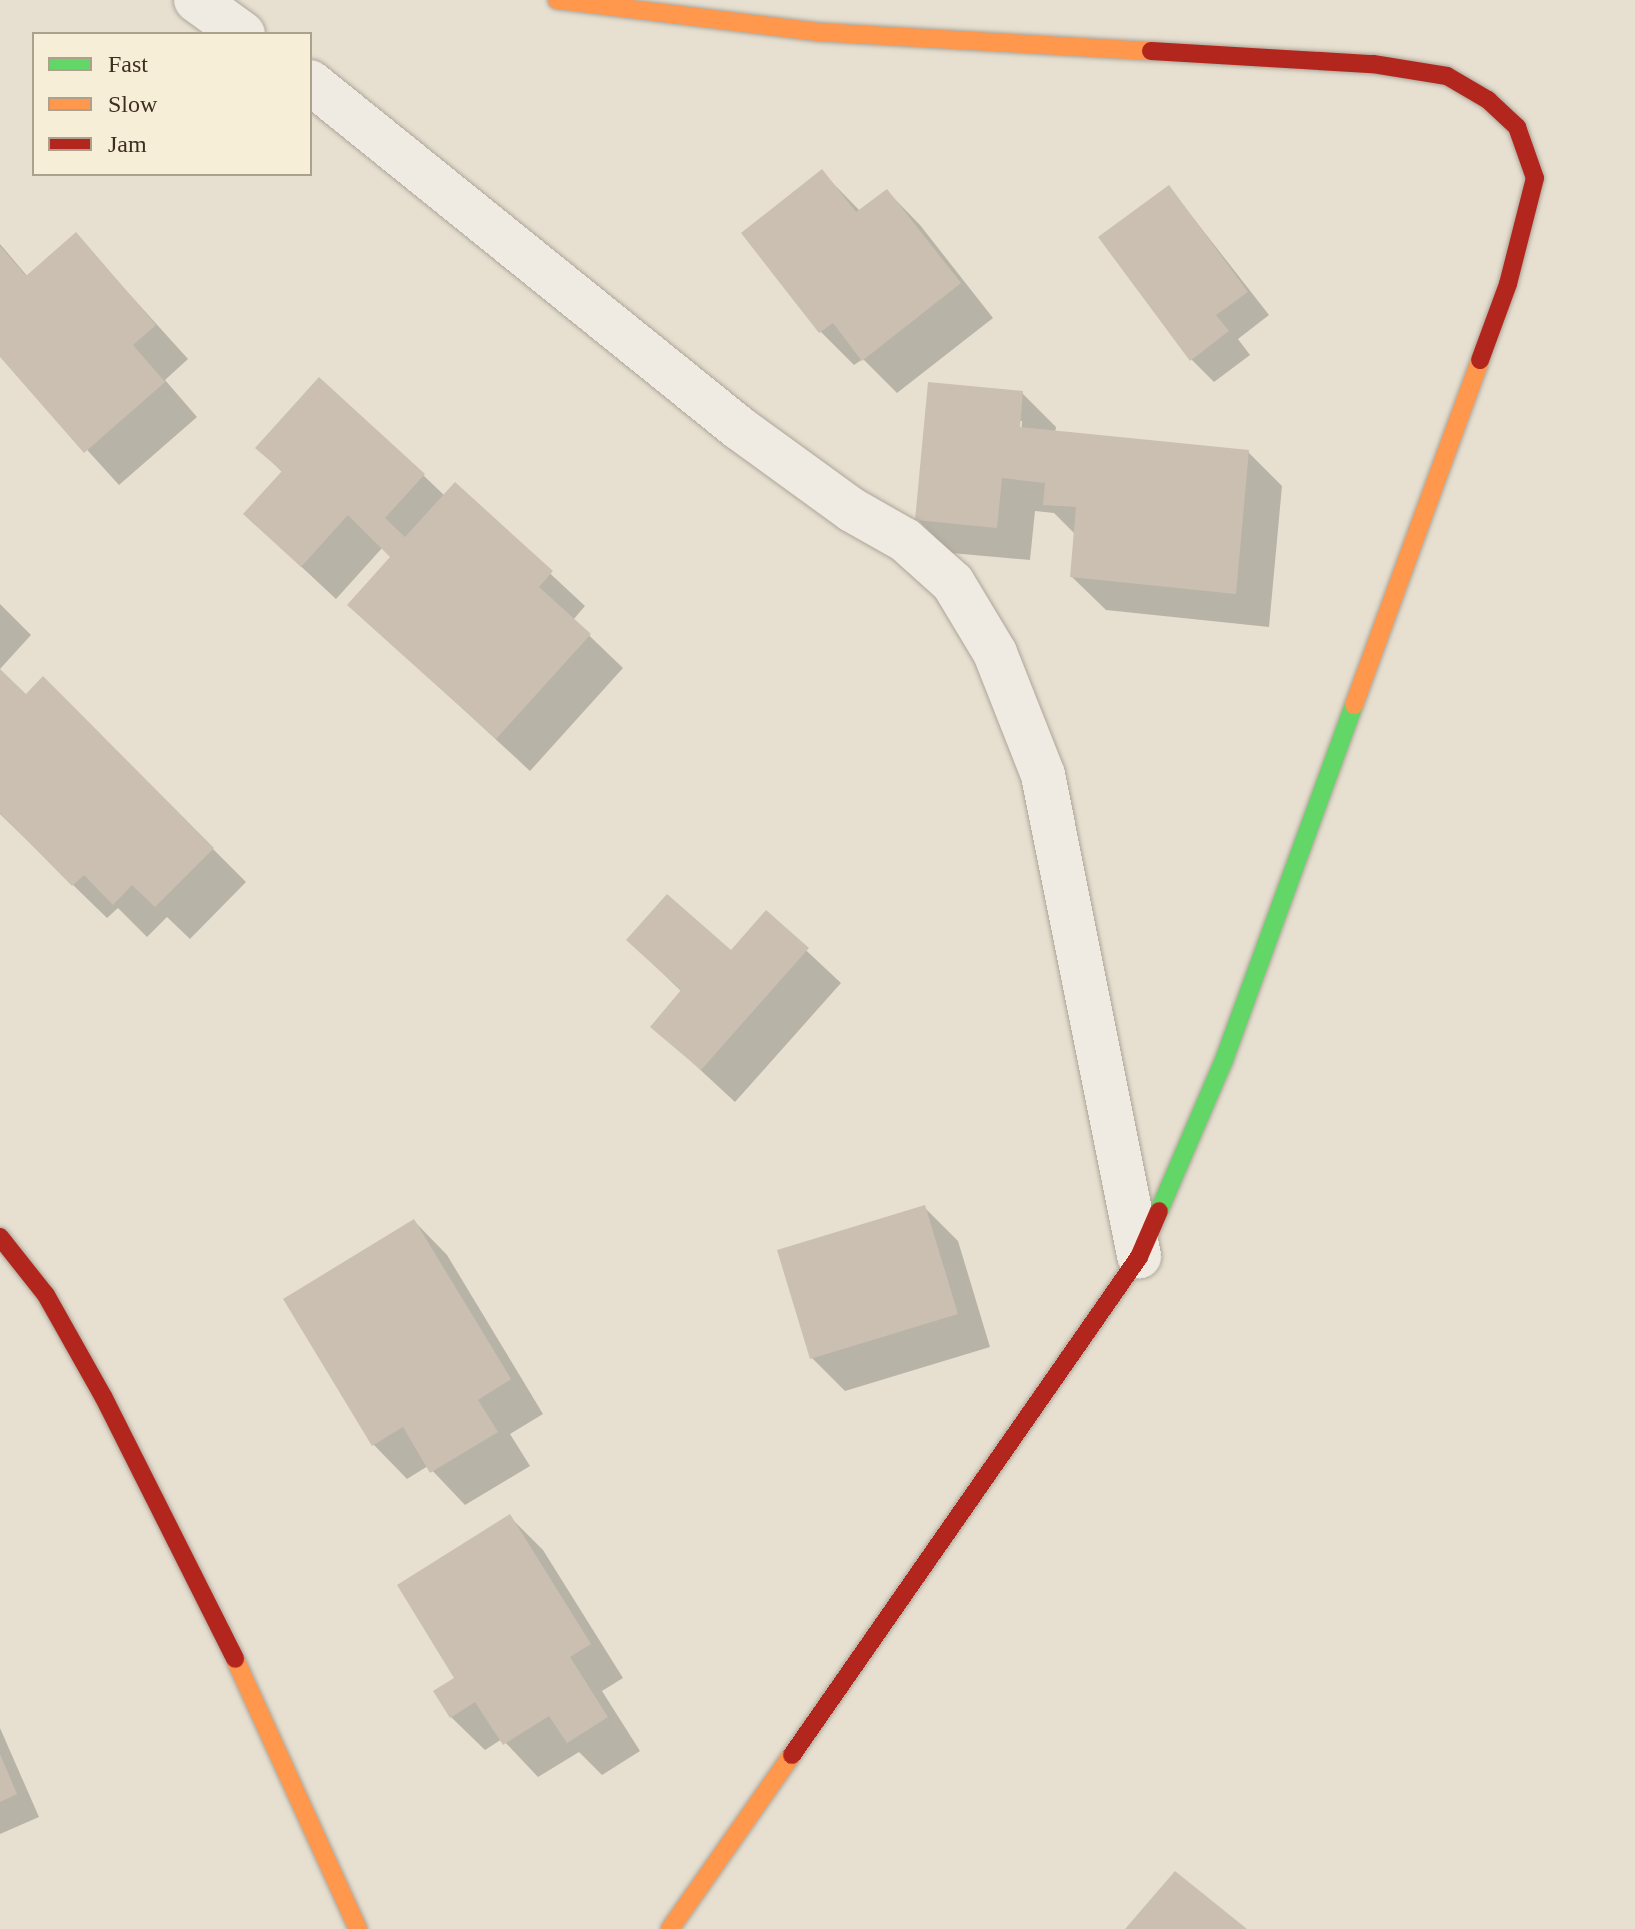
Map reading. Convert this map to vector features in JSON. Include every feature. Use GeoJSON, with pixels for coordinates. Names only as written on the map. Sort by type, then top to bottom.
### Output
{"type":"FeatureCollection","features":[{"type":"Feature","properties":{"kind":"street"},"geometry":{"type":"LineString","coordinates":[[196,0],[240,32]]}},
{"type":"Feature","properties":{"kind":"street"},"geometry":{"type":"LineString","coordinates":[[557,0],[817,32],[1373,64],[1447,76],[1488,100],[1517,127],[1535,178],[1508,284],[1224,1060],[1139,1257],[670,1929]]}},
{"type":"Feature","properties":{"kind":"street"},"geometry":{"type":"LineString","coordinates":[[312,84],[739,428],[852,510],[916,549],[953,583],[1000,665],[1043,775],[1139,1257]]}},
{"type":"Feature","properties":{"kind":"street"},"geometry":{"type":"LineString","coordinates":[[0,1237],[46,1295],[104,1398],[236,1662],[358,1929]]}},
{"type":"Feature","properties":{"kind":"building"},"geometry":{"type":"Polygon","coordinates":[[[822,169],[856,212],[887,189],[961,283],[862,361],[833,323],[819,333],[741,233],[822,169]]]}},
{"type":"Feature","properties":{"kind":"building"},"geometry":{"type":"Polygon","coordinates":[[[1169,185],[1248,292],[1216,315],[1229,331],[1190,361],[1098,237],[1169,185]]]}},
{"type":"Feature","properties":{"kind":"building"},"geometry":{"type":"Polygon","coordinates":[[[76,232],[156,325],[133,345],[165,382],[84,453],[0,357],[0,246],[26,276],[76,232]]]}},
{"type":"Feature","properties":{"kind":"building"},"geometry":{"type":"Polygon","coordinates":[[[319,377],[425,474],[385,518],[405,537],[455,482],[553,571],[539,587],[591,634],[496,739],[347,605],[390,557],[348,515],[301,567],[243,514],[282,471],[255,448],[319,377]]]}},
{"type":"Feature","properties":{"kind":"building"},"geometry":{"type":"Polygon","coordinates":[[[928,382],[1023,391],[1020,427],[1249,450],[1236,594],[1070,577],[1076,507],[1043,505],[1045,483],[1002,478],[997,528],[915,520],[928,382]]]}},
{"type":"Feature","properties":{"kind":"building"},"geometry":{"type":"Polygon","coordinates":[[[0,669],[26,694],[43,676],[214,848],[155,907],[132,885],[113,905],[84,875],[72,886],[0,813],[0,669]]]}},
{"type":"Feature","properties":{"kind":"building"},"geometry":{"type":"Polygon","coordinates":[[[667,894],[731,950],[766,910],[809,948],[701,1070],[650,1027],[681,990],[626,940],[667,894]]]}},
{"type":"Feature","properties":{"kind":"building"},"geometry":{"type":"Polygon","coordinates":[[[925,1205],[958,1314],[810,1359],[777,1250],[925,1205]]]}},
{"type":"Feature","properties":{"kind":"building"},"geometry":{"type":"Polygon","coordinates":[[[414,1219],[511,1379],[478,1400],[498,1432],[430,1473],[403,1427],[372,1446],[283,1299],[414,1219]]]}},
{"type":"Feature","properties":{"kind":"building"},"geometry":{"type":"Polygon","coordinates":[[[510,1514],[591,1644],[570,1657],[608,1717],[567,1743],[549,1716],[503,1745],[475,1702],[450,1718],[433,1691],[454,1678],[397,1585],[510,1514]]]}},
{"type":"Feature","properties":{"kind":"building"},"geometry":{"type":"Polygon","coordinates":[[[0,1754],[17,1794],[0,1802],[0,1754]]]}},
{"type":"Feature","properties":{"kind":"building"},"geometry":{"type":"Polygon","coordinates":[[[1175,1871],[1247,1929],[1125,1929],[1175,1871]]]}},
{"type":"Feature","properties":{"kind":"traffic: fast"},"geometry":{"type":"LineString","coordinates":[[1159,1211],[1224,1060],[1354,705]]}},
{"type":"Feature","properties":{"kind":"traffic: slow"},"geometry":{"type":"LineString","coordinates":[[557,0],[817,32],[1151,51]]}},
{"type":"Feature","properties":{"kind":"traffic: slow"},"geometry":{"type":"LineString","coordinates":[[1354,705],[1480,360]]}},
{"type":"Feature","properties":{"kind":"traffic: slow"},"geometry":{"type":"LineString","coordinates":[[235,1659],[358,1929]]}},
{"type":"Feature","properties":{"kind":"traffic: slow"},"geometry":{"type":"LineString","coordinates":[[670,1929],[792,1755]]}},
{"type":"Feature","properties":{"kind":"traffic: jam"},"geometry":{"type":"LineString","coordinates":[[1151,51],[1373,64],[1447,76],[1488,100],[1517,127],[1535,178],[1508,284],[1480,360]]}},
{"type":"Feature","properties":{"kind":"traffic: jam"},"geometry":{"type":"LineString","coordinates":[[792,1755],[1139,1257],[1159,1211]]}},
{"type":"Feature","properties":{"kind":"traffic: jam"},"geometry":{"type":"LineString","coordinates":[[0,1237],[46,1295],[104,1398],[235,1659]]}}]}
